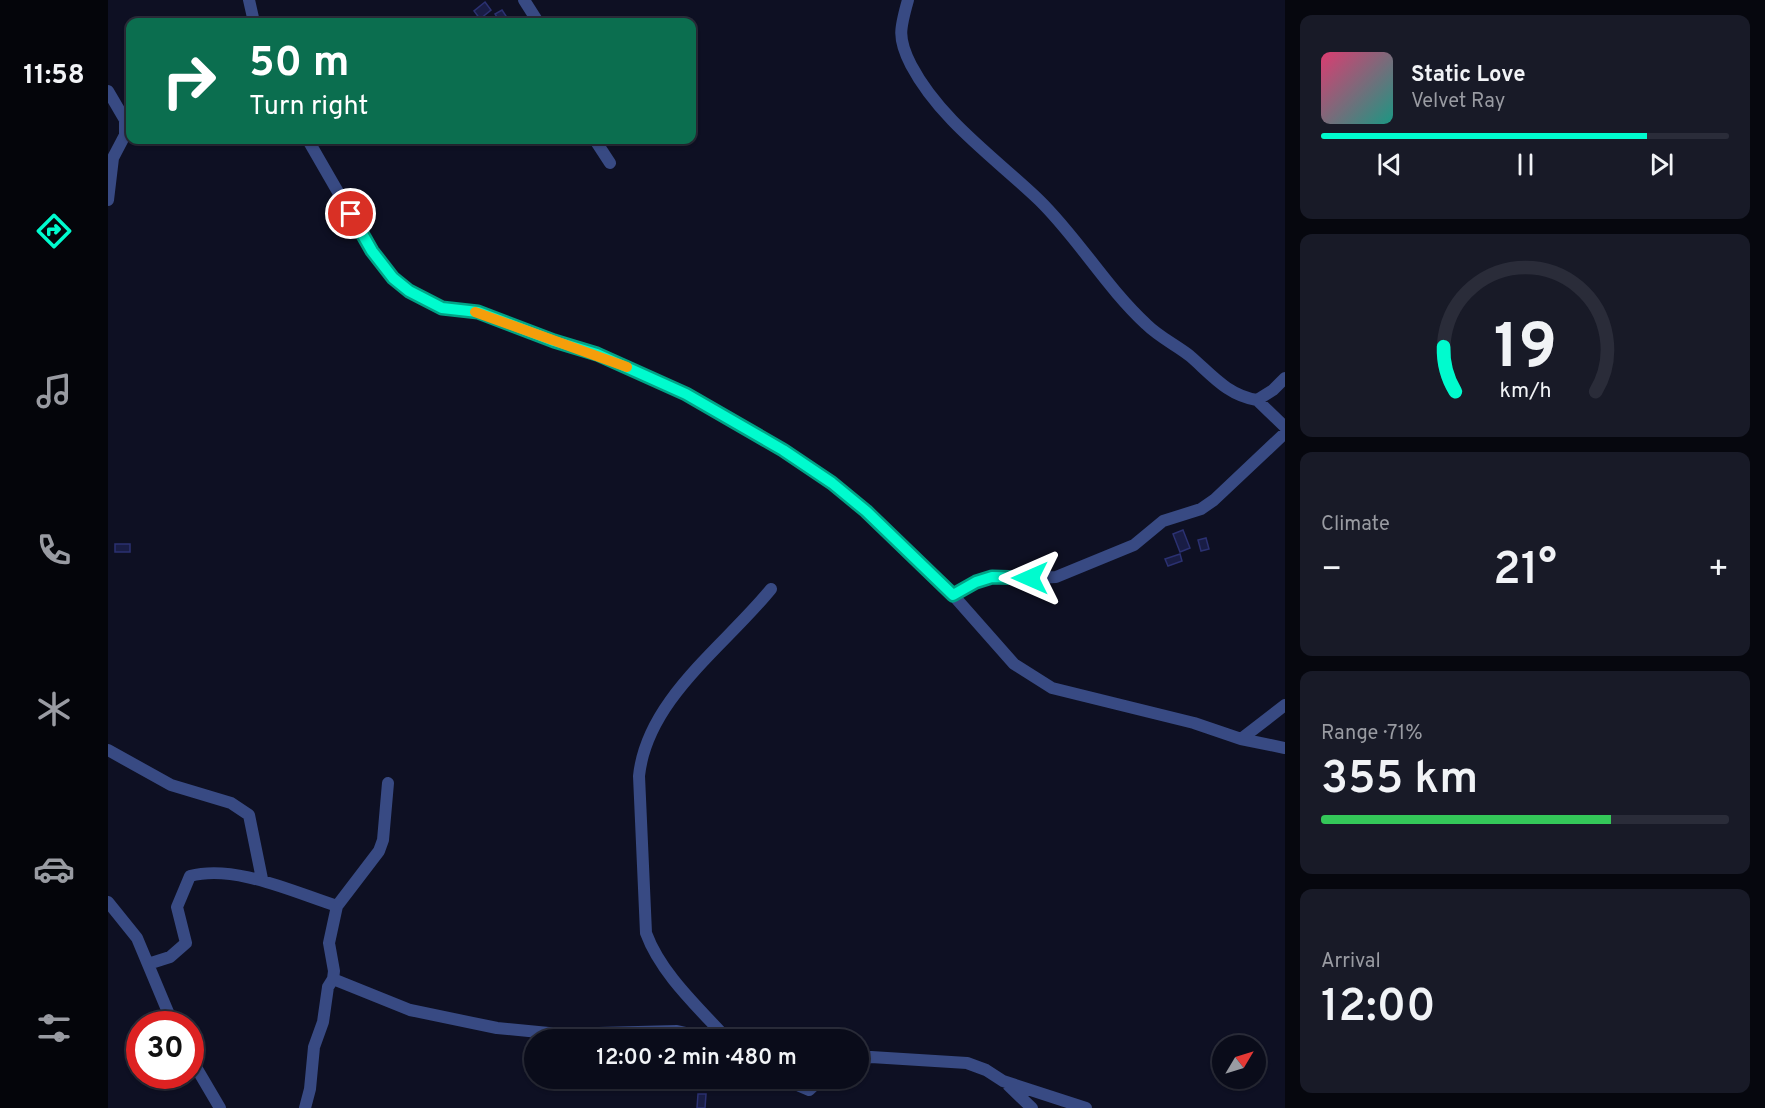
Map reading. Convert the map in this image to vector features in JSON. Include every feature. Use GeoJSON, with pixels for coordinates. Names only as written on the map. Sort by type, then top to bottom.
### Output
{"type":"FeatureCollection","features":[{"type":"Feature","properties":{"kind":"street"},"geometry":{"type":"LineString","coordinates":[[249,0],[253,18]]}},
{"type":"Feature","properties":{"kind":"street"},"geometry":{"type":"LineString","coordinates":[[524,0],[535,18]]}},
{"type":"Feature","properties":{"kind":"street"},"geometry":{"type":"LineString","coordinates":[[908,0],[900,22],[901,40],[911,65],[938,105],[1045,207],[1145,324],[1188,355],[1227,390],[1257,400],[1285,427]]}},
{"type":"Feature","properties":{"kind":"street"},"geometry":{"type":"LineString","coordinates":[[108,92],[125,120],[125,135],[113,158],[108,200]]}},
{"type":"Feature","properties":{"kind":"street"},"geometry":{"type":"LineString","coordinates":[[310,144],[372,251],[393,278],[409,291],[442,308],[478,312],[554,341],[597,354],[695,399],[783,450],[832,483],[866,511],[953,595],[1014,664],[1052,688],[1194,723],[1241,739],[1285,748]]}},
{"type":"Feature","properties":{"kind":"street"},"geometry":{"type":"LineString","coordinates":[[598,144],[610,163]]}},
{"type":"Feature","properties":{"kind":"street"},"geometry":{"type":"LineString","coordinates":[[1257,400],[1273,390],[1285,378]]}},
{"type":"Feature","properties":{"kind":"street"},"geometry":{"type":"LineString","coordinates":[[953,595],[976,582],[992,577],[1018,579],[1056,576],[1134,545],[1163,521],[1201,509],[1214,500],[1285,433]]}},
{"type":"Feature","properties":{"kind":"street"},"geometry":{"type":"LineString","coordinates":[[718,1029],[655,956],[646,933],[639,776],[641,758],[669,699],[748,618],[771,589]]}},
{"type":"Feature","properties":{"kind":"street"},"geometry":{"type":"LineString","coordinates":[[1241,739],[1285,705]]}},
{"type":"Feature","properties":{"kind":"street"},"geometry":{"type":"LineString","coordinates":[[108,750],[171,785],[231,803],[249,815],[262,879]]}},
{"type":"Feature","properties":{"kind":"street"},"geometry":{"type":"LineString","coordinates":[[305,1108],[310,1089],[314,1047],[324,1022],[328,987],[333,979],[329,943],[337,906],[379,851],[384,840],[388,783]]}},
{"type":"Feature","properties":{"kind":"street"},"geometry":{"type":"LineString","coordinates":[[148,964],[170,957],[186,943],[177,907],[190,876],[201,873],[262,879],[274,886],[337,906]]}},
{"type":"Feature","properties":{"kind":"street"},"geometry":{"type":"LineString","coordinates":[[108,902],[137,938],[168,1011]]}},
{"type":"Feature","properties":{"kind":"street"},"geometry":{"type":"LineString","coordinates":[[333,979],[410,1010],[497,1028],[524,1031]]}},
{"type":"Feature","properties":{"kind":"street"},"geometry":{"type":"LineString","coordinates":[[869,1058],[913,1058],[968,1063],[987,1070],[1003,1080],[1032,1108]]}},
{"type":"Feature","properties":{"kind":"street"},"geometry":{"type":"LineString","coordinates":[[1003,1080],[1086,1108]]}},
{"type":"Feature","properties":{"kind":"street"},"geometry":{"type":"LineString","coordinates":[[204,1081],[220,1108]]}},
{"type":"Feature","properties":{"kind":"building"},"geometry":{"type":"Polygon","coordinates":[[[485,2],[491,10],[481,18],[474,11],[485,2]]]}},
{"type":"Feature","properties":{"kind":"building"},"geometry":{"type":"Polygon","coordinates":[[[502,10],[507,18],[498,18],[495,14],[502,10]]]}},
{"type":"Feature","properties":{"kind":"building"},"geometry":{"type":"Polygon","coordinates":[[[1183,530],[1190,548],[1180,552],[1173,534],[1183,530]]]}},
{"type":"Feature","properties":{"kind":"building"},"geometry":{"type":"Polygon","coordinates":[[[1206,538],[1209,549],[1201,551],[1198,540],[1206,538]]]}},
{"type":"Feature","properties":{"kind":"building"},"geometry":{"type":"Polygon","coordinates":[[[115,544],[130,544],[130,552],[115,552],[115,544]]]}},
{"type":"Feature","properties":{"kind":"building"},"geometry":{"type":"Polygon","coordinates":[[[1180,554],[1182,561],[1168,566],[1165,559],[1180,554]]]}},
{"type":"Feature","properties":{"kind":"building"},"geometry":{"type":"Polygon","coordinates":[[[698,1094],[706,1094],[705,1108],[697,1108],[698,1094]]]}},
{"type":"Feature","properties":{"kind":"slow traffic"},"geometry":{"type":"LineString","coordinates":[[475,312],[597,354],[627,367]]}},
{"type":"Feature","properties":{"kind":"route"},"geometry":{"type":"LineString","coordinates":[[351,214],[372,251],[393,278],[409,291],[442,308],[478,312],[554,341],[597,354],[686,394],[783,450],[832,483],[905,547],[953,595],[976,582],[992,577],[1030,578]]}}]}
